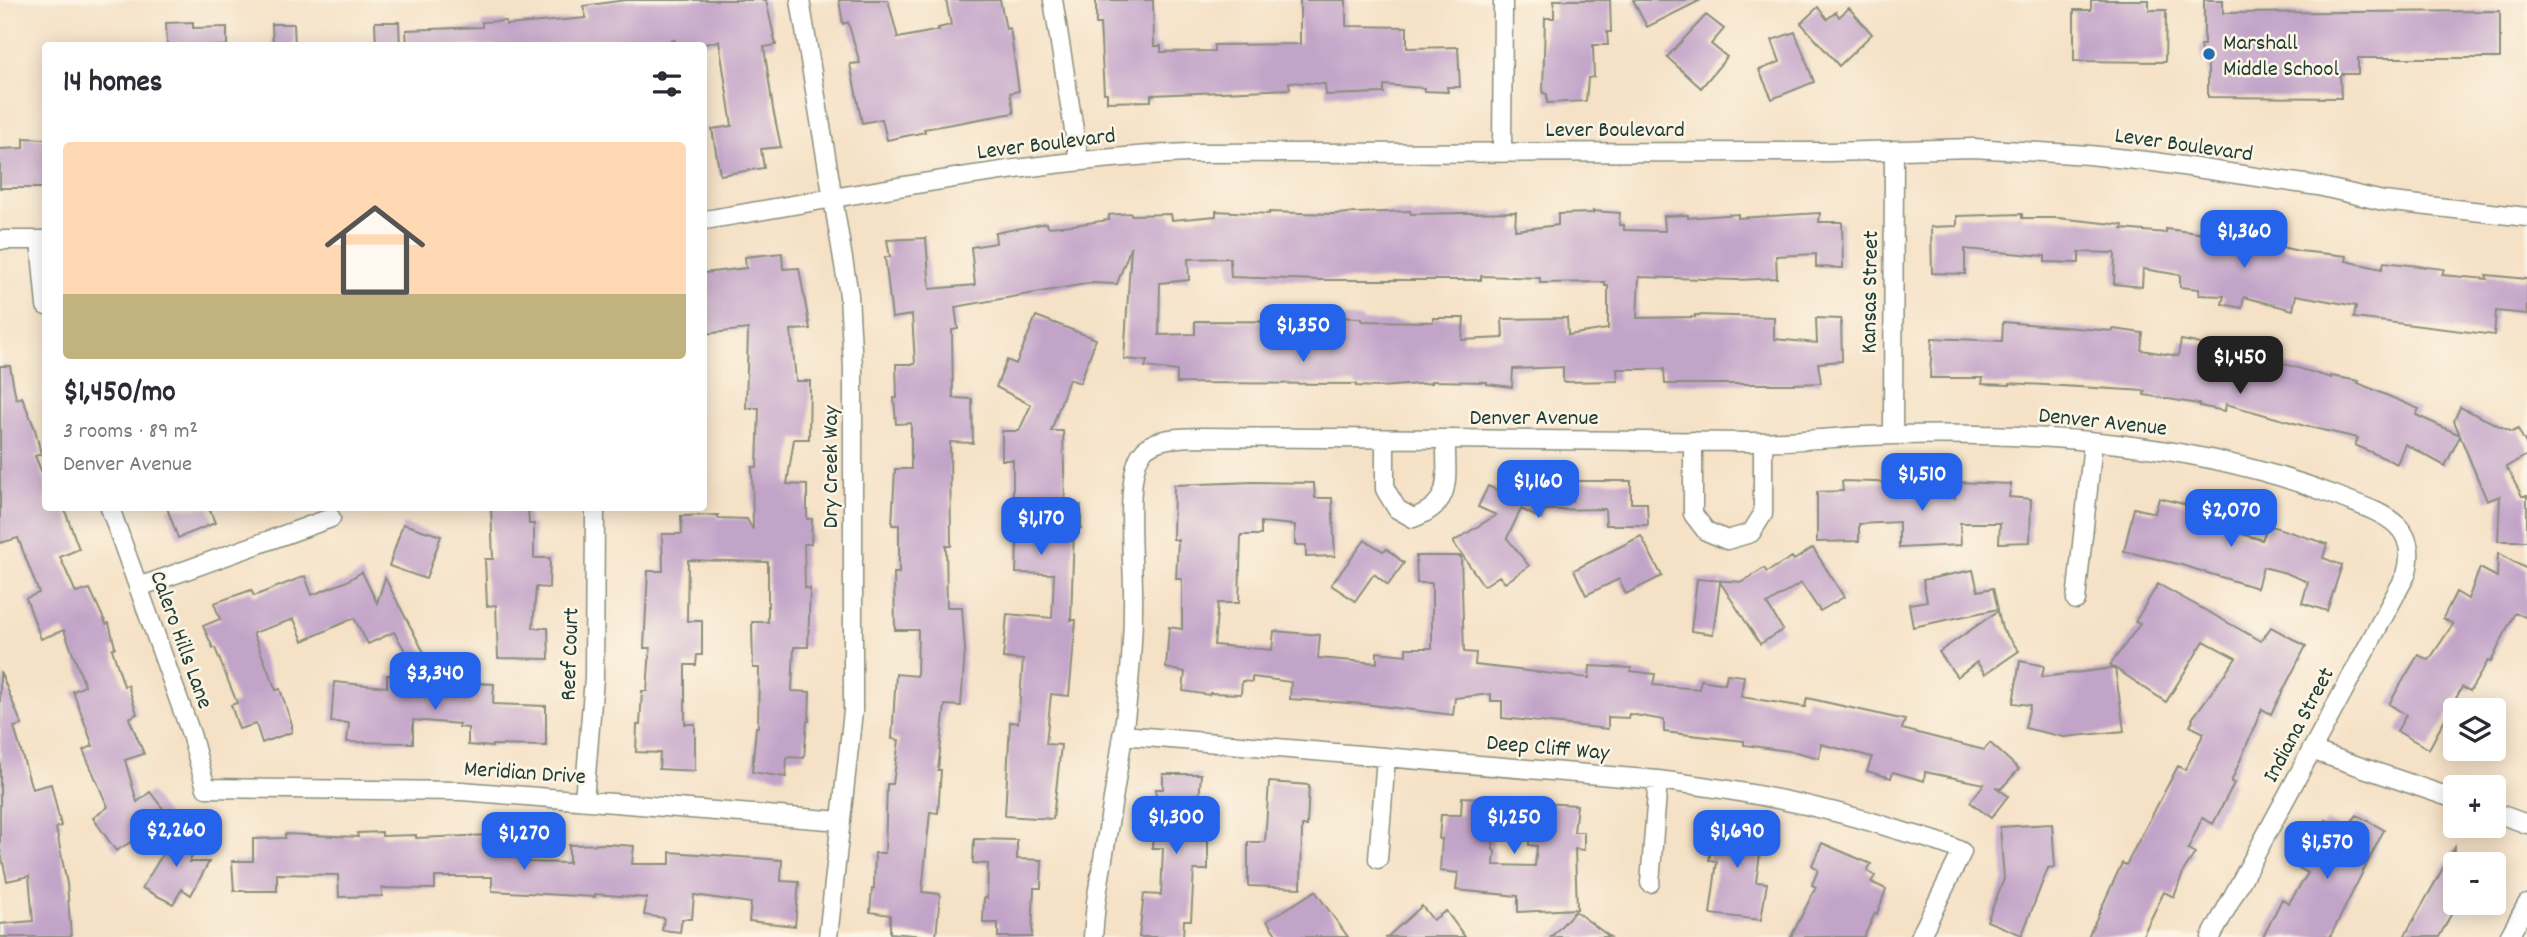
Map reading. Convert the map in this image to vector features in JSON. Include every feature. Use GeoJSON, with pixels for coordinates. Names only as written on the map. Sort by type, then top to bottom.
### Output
{"type":"FeatureCollection","features":[{"type":"Feature","properties":{"kind":"street","name":"Dry Creek Way"},"geometry":{"type":"LineString","coordinates":[[800,0],[849,295],[853,367],[853,711],[828,937]]}},
{"type":"Feature","properties":{"kind":"street"},"geometry":{"type":"LineString","coordinates":[[1053,0],[1079,161]]}},
{"type":"Feature","properties":{"kind":"street"},"geometry":{"type":"LineString","coordinates":[[1502,153],[1503,0]]}},
{"type":"Feature","properties":{"kind":"street","name":"Lever Boulevard"},"geometry":{"type":"LineString","coordinates":[[707,220],[1046,164],[1188,153],[1973,148],[2155,162],[2318,186],[2383,201],[2527,217]]}},
{"type":"Feature","properties":{"kind":"street","name":"Kansas Street"},"geometry":{"type":"LineString","coordinates":[[1893,435],[1894,150]]}},
{"type":"Feature","properties":{"kind":"street"},"geometry":{"type":"LineString","coordinates":[[0,240],[42,240]]}},
{"type":"Feature","properties":{"kind":"street","name":"Denver Avenue"},"geometry":{"type":"LineString","coordinates":[[1093,937],[1130,673],[1133,605],[1132,487],[1140,455],[1154,443],[1174,438],[1763,442],[1893,435],[2039,437],[2159,449],[2221,461],[2319,489],[2394,521],[2402,531]]}},
{"type":"Feature","properties":{"kind":"street"},"geometry":{"type":"LineString","coordinates":[[1385,439],[1385,489],[1397,509],[1413,517],[1431,512],[1445,494],[1446,440]]}},
{"type":"Feature","properties":{"kind":"street"},"geometry":{"type":"LineString","coordinates":[[1693,441],[1693,514],[1706,531],[1727,540],[1751,533],[1763,514],[1763,442]]}},
{"type":"Feature","properties":{"kind":"street"},"geometry":{"type":"LineString","coordinates":[[2076,600],[2093,443]]}},
{"type":"Feature","properties":{"kind":"street","name":"Calero Hills Lane"},"geometry":{"type":"LineString","coordinates":[[111,511],[191,734],[206,788]]}},
{"type":"Feature","properties":{"kind":"street","name":"Reef Court"},"geometry":{"type":"LineString","coordinates":[[584,800],[594,678],[595,511]]}},
{"type":"Feature","properties":{"kind":"street"},"geometry":{"type":"LineString","coordinates":[[139,587],[331,518]]}},
{"type":"Feature","properties":{"kind":"street","name":"Indiana Street"},"geometry":{"type":"LineString","coordinates":[[2211,937],[2406,575],[2410,551],[2402,531]]}},
{"type":"Feature","properties":{"kind":"street","name":"Deep Cliff Way"},"geometry":{"type":"LineString","coordinates":[[1122,735],[1658,780],[1723,788],[1807,804],[1879,823],[1962,852],[1920,937]]}},
{"type":"Feature","properties":{"kind":"street"},"geometry":{"type":"LineString","coordinates":[[2311,750],[2443,795]]}},
{"type":"Feature","properties":{"kind":"street"},"geometry":{"type":"LineString","coordinates":[[1378,859],[1386,757]]}},
{"type":"Feature","properties":{"kind":"street"},"geometry":{"type":"LineString","coordinates":[[1650,883],[1658,780]]}},
{"type":"Feature","properties":{"kind":"street","name":"Meridian Drive"},"geometry":{"type":"LineString","coordinates":[[206,788],[462,791],[841,821]]}},
{"type":"Feature","properties":{"kind":"street"},"geometry":{"type":"LineString","coordinates":[[2506,816],[2527,824]]}},
{"type":"Feature","properties":{"kind":"street"},"geometry":{"type":"LineString","coordinates":[[2509,937],[2527,904]]}},
{"type":"Feature","properties":{"kind":"building"},"geometry":{"type":"Polygon","coordinates":[[[625,0],[766,0],[776,45],[764,47],[781,147],[761,149],[764,168],[720,175],[712,129],[732,126],[719,41],[707,44],[675,40],[407,42],[406,30],[482,27],[482,22],[506,21],[506,25],[586,18],[583,6],[625,0]]]}},
{"type":"Feature","properties":{"kind":"building"},"geometry":{"type":"Polygon","coordinates":[[[839,0],[888,0],[898,38],[951,25],[946,0],[1000,0],[1006,29],[1010,28],[1019,91],[1010,93],[1014,113],[924,129],[925,132],[887,140],[882,119],[862,123],[850,64],[860,63],[848,22],[843,24],[839,0]]]}},
{"type":"Feature","properties":{"kind":"building"},"geometry":{"type":"Polygon","coordinates":[[[1096,0],[1153,0],[1154,46],[1161,46],[1161,52],[1214,51],[1214,45],[1300,44],[1300,0],[1346,0],[1346,26],[1407,27],[1407,48],[1458,47],[1460,87],[1447,87],[1448,92],[1384,85],[1384,93],[1326,95],[1325,84],[1289,82],[1290,89],[1151,95],[1151,101],[1107,102],[1107,93],[1104,93],[1100,24],[1096,24],[1096,0]]]}},
{"type":"Feature","properties":{"kind":"building"},"geometry":{"type":"Polygon","coordinates":[[[1554,0],[1610,0],[1611,32],[1607,32],[1608,45],[1593,45],[1594,77],[1588,78],[1586,101],[1547,103],[1547,94],[1543,93],[1545,18],[1554,18],[1554,0]]]}},
{"type":"Feature","properties":{"kind":"building"},"geometry":{"type":"Polygon","coordinates":[[[1633,0],[1701,0],[1647,27],[1633,0]]]}},
{"type":"Feature","properties":{"kind":"building"},"geometry":{"type":"Polygon","coordinates":[[[2091,0],[2149,0],[2149,10],[2166,10],[2165,62],[2074,61],[2074,10],[2091,10],[2091,0]]]}},
{"type":"Feature","properties":{"kind":"building"},"geometry":{"type":"Polygon","coordinates":[[[2204,0],[2223,0],[2223,13],[2500,11],[2500,58],[2358,58],[2358,74],[2340,74],[2341,98],[2208,97],[2208,64],[2203,64],[2200,45],[2204,45],[2204,0]]]}},
{"type":"Feature","properties":{"kind":"building"},"geometry":{"type":"Polygon","coordinates":[[[1818,7],[1827,19],[1836,12],[1839,17],[1849,8],[1872,34],[1839,66],[1801,23],[1818,7]]]}},
{"type":"Feature","properties":{"kind":"building"},"geometry":{"type":"Polygon","coordinates":[[[1706,15],[1724,29],[1711,44],[1727,57],[1701,88],[1667,57],[1706,15]]]}},
{"type":"Feature","properties":{"kind":"building"},"geometry":{"type":"Polygon","coordinates":[[[193,22],[193,28],[227,27],[227,42],[167,42],[166,23],[193,22]]]}},
{"type":"Feature","properties":{"kind":"building"},"geometry":{"type":"Polygon","coordinates":[[[375,22],[399,22],[400,42],[376,42],[375,22]]]}},
{"type":"Feature","properties":{"kind":"building"},"geometry":{"type":"Polygon","coordinates":[[[272,24],[294,24],[295,42],[273,42],[272,24]]]}},
{"type":"Feature","properties":{"kind":"building"},"geometry":{"type":"Polygon","coordinates":[[[1795,32],[1814,82],[1772,99],[1759,70],[1780,62],[1772,40],[1795,32]]]}},
{"type":"Feature","properties":{"kind":"building"},"geometry":{"type":"Polygon","coordinates":[[[24,138],[42,139],[42,188],[0,188],[0,149],[24,148],[24,138]]]}},
{"type":"Feature","properties":{"kind":"building"},"geometry":{"type":"Polygon","coordinates":[[[1216,211],[1269,214],[1516,212],[1515,230],[1558,225],[1558,214],[1593,211],[1620,213],[1619,225],[1624,225],[1624,230],[1665,231],[1664,216],[1688,215],[1688,218],[1738,214],[1738,218],[1820,213],[1819,222],[1842,222],[1843,268],[1816,267],[1816,254],[1776,256],[1777,278],[1738,280],[1639,277],[1637,318],[1695,315],[1774,317],[1774,339],[1817,343],[1816,318],[1841,319],[1842,361],[1818,363],[1821,383],[1792,384],[1665,384],[1664,369],[1617,369],[1618,381],[1563,382],[1563,367],[1513,369],[1512,387],[1487,382],[1431,381],[1380,387],[1356,384],[1177,383],[1177,371],[1145,367],[1147,361],[1124,359],[1131,246],[1117,284],[1091,283],[955,307],[958,329],[952,330],[953,398],[972,399],[973,443],[950,442],[951,546],[946,546],[947,607],[962,607],[965,650],[961,706],[945,705],[938,770],[941,770],[938,813],[930,812],[922,892],[940,894],[936,937],[890,933],[890,915],[870,912],[875,853],[885,853],[887,784],[893,784],[899,740],[892,739],[896,674],[917,676],[918,630],[895,630],[894,573],[899,573],[899,525],[892,525],[895,469],[911,469],[911,423],[896,424],[896,364],[915,364],[912,315],[892,318],[885,257],[890,257],[887,240],[926,238],[930,289],[975,285],[971,247],[996,243],[995,233],[1047,223],[1048,227],[1109,220],[1109,215],[1131,213],[1171,214],[1172,220],[1216,216],[1216,211]],[[1230,258],[1188,259],[1189,280],[1160,283],[1159,335],[1195,334],[1195,321],[1331,322],[1331,317],[1362,318],[1362,321],[1433,322],[1433,318],[1464,318],[1462,340],[1503,338],[1502,319],[1567,318],[1568,335],[1608,329],[1608,286],[1605,286],[1605,282],[1540,283],[1540,278],[1481,276],[1481,280],[1231,277],[1230,258]]]}},
{"type":"Feature","properties":{"kind":"building"},"geometry":{"type":"Polygon","coordinates":[[[2022,214],[2022,218],[2058,218],[2123,225],[2122,229],[2166,233],[2166,229],[2258,245],[2258,242],[2299,251],[2347,256],[2346,261],[2382,269],[2384,262],[2444,269],[2442,275],[2527,279],[2527,314],[2496,311],[2494,335],[2354,318],[2356,306],[2296,295],[2293,310],[2244,297],[2242,308],[2222,304],[2224,296],[2199,295],[2199,289],[2180,287],[2180,275],[2143,269],[2142,287],[2114,284],[2115,253],[2079,252],[2079,263],[2045,262],[2045,256],[1965,249],[1965,274],[1932,273],[1931,227],[1957,226],[1957,216],[2022,214]]]}},
{"type":"Feature","properties":{"kind":"building"},"geometry":{"type":"Polygon","coordinates":[[[782,253],[783,269],[799,268],[810,329],[791,330],[796,381],[810,381],[809,439],[794,439],[787,484],[807,485],[807,519],[812,519],[811,544],[804,544],[805,588],[810,588],[808,647],[794,647],[792,691],[810,692],[809,721],[804,758],[787,757],[786,777],[752,772],[758,727],[759,668],[753,668],[752,622],[768,622],[768,562],[688,560],[687,621],[702,621],[702,655],[697,655],[696,665],[685,665],[685,724],[695,724],[695,771],[659,769],[660,753],[636,752],[642,691],[647,691],[650,648],[644,648],[648,571],[663,571],[662,534],[682,534],[681,516],[718,515],[718,518],[747,519],[753,530],[752,467],[757,467],[759,408],[746,408],[748,329],[707,334],[707,273],[746,268],[745,257],[782,253]]]}},
{"type":"Feature","properties":{"kind":"building"},"geometry":{"type":"Polygon","coordinates":[[[1036,316],[1096,339],[1080,383],[1069,379],[1051,431],[1063,431],[1065,504],[1081,505],[1081,528],[1074,528],[1071,620],[1076,620],[1069,696],[1051,694],[1046,744],[1061,745],[1053,819],[1005,816],[1010,722],[1018,723],[1023,660],[1003,658],[1007,614],[1052,618],[1054,574],[1016,573],[1018,511],[1013,511],[1013,460],[1002,460],[1002,431],[1019,431],[1031,405],[996,387],[1007,360],[1016,364],[1036,316]]]}},
{"type":"Feature","properties":{"kind":"building"},"geometry":{"type":"Polygon","coordinates":[[[2003,322],[2143,333],[2141,350],[2178,356],[2181,340],[2192,342],[2264,361],[2265,358],[2331,378],[2359,381],[2358,383],[2419,409],[2416,415],[2460,435],[2454,421],[2460,407],[2512,432],[2518,429],[2527,446],[2527,455],[2506,467],[2522,496],[2527,496],[2527,541],[2498,541],[2500,496],[2487,501],[2460,436],[2445,466],[2405,444],[2397,464],[2355,445],[2358,438],[2226,404],[2225,411],[2144,395],[2145,391],[2010,383],[1982,384],[1983,378],[1930,378],[1932,338],[2002,341],[2003,322]]]}},
{"type":"Feature","properties":{"kind":"building"},"geometry":{"type":"Polygon","coordinates":[[[0,366],[10,366],[16,399],[22,397],[35,429],[41,454],[35,456],[42,473],[42,511],[65,511],[79,549],[60,557],[76,593],[90,589],[106,624],[109,623],[115,647],[112,649],[137,714],[129,718],[144,754],[125,760],[137,802],[150,792],[170,818],[116,851],[93,818],[108,807],[83,750],[93,746],[73,691],[85,686],[64,630],[41,639],[26,598],[39,593],[18,538],[0,543],[0,366]]]}},
{"type":"Feature","properties":{"kind":"building"},"geometry":{"type":"Polygon","coordinates":[[[1511,473],[1572,501],[1571,481],[1631,481],[1631,503],[1647,503],[1648,525],[1606,525],[1605,509],[1545,510],[1541,519],[1521,509],[1507,538],[1529,566],[1505,583],[1499,576],[1484,586],[1453,542],[1496,515],[1478,507],[1488,486],[1501,492],[1511,473]]]}},
{"type":"Feature","properties":{"kind":"building"},"geometry":{"type":"Polygon","coordinates":[[[1842,481],[1905,483],[1904,497],[1955,498],[1954,482],[2011,484],[2009,497],[2031,499],[2030,542],[1999,543],[2000,523],[1960,523],[1961,545],[1899,548],[1899,522],[1859,524],[1859,541],[1817,542],[1817,492],[1843,491],[1842,481]]]}},
{"type":"Feature","properties":{"kind":"building"},"geometry":{"type":"Polygon","coordinates":[[[1314,483],[1315,498],[1332,498],[1335,556],[1306,557],[1306,545],[1295,545],[1295,525],[1261,522],[1261,535],[1241,535],[1239,603],[1218,603],[1214,645],[1272,650],[1274,631],[1320,635],[1318,658],[1377,663],[1377,652],[1406,655],[1406,648],[1432,648],[1432,583],[1417,583],[1416,556],[1461,556],[1464,652],[1476,653],[1475,665],[1589,678],[1590,666],[1631,668],[1631,671],[1655,674],[1653,685],[1699,689],[1701,680],[1725,684],[1727,674],[1744,676],[1741,697],[1805,707],[1807,698],[1905,720],[1902,729],[1984,750],[1990,743],[2019,769],[2002,788],[1996,787],[2008,796],[1991,818],[1970,802],[1984,784],[1925,772],[1924,781],[1893,772],[1891,778],[1867,771],[1872,757],[1821,744],[1819,758],[1744,745],[1744,741],[1664,732],[1664,720],[1629,714],[1628,718],[1608,717],[1608,729],[1502,718],[1502,701],[1491,701],[1491,694],[1455,698],[1453,715],[1364,704],[1290,699],[1291,682],[1252,677],[1252,682],[1242,681],[1241,694],[1209,695],[1183,691],[1185,672],[1166,668],[1169,627],[1182,629],[1182,579],[1176,579],[1178,540],[1173,539],[1174,485],[1314,483]]]}},
{"type":"Feature","properties":{"kind":"building"},"geometry":{"type":"Polygon","coordinates":[[[2159,498],[2220,513],[2216,526],[2262,540],[2268,525],[2327,544],[2323,558],[2342,565],[2327,611],[2302,603],[2308,582],[2286,573],[2263,567],[2257,588],[2124,551],[2134,508],[2155,513],[2159,498]]]}},
{"type":"Feature","properties":{"kind":"building"},"geometry":{"type":"Polygon","coordinates":[[[168,511],[210,511],[215,523],[178,538],[168,511]]]}},
{"type":"Feature","properties":{"kind":"building"},"geometry":{"type":"Polygon","coordinates":[[[491,511],[528,511],[529,524],[534,524],[534,558],[550,558],[549,588],[536,587],[533,628],[548,628],[549,659],[498,658],[496,605],[487,606],[485,559],[493,559],[491,511]]]}},
{"type":"Feature","properties":{"kind":"building"},"geometry":{"type":"Polygon","coordinates":[[[403,524],[441,536],[426,579],[389,566],[403,524]]]}},
{"type":"Feature","properties":{"kind":"building"},"geometry":{"type":"Polygon","coordinates":[[[1641,536],[1662,576],[1626,594],[1619,579],[1586,595],[1574,570],[1641,536]]]}},
{"type":"Feature","properties":{"kind":"building"},"geometry":{"type":"Polygon","coordinates":[[[1365,540],[1383,551],[1387,549],[1404,563],[1388,585],[1374,574],[1355,601],[1331,585],[1365,540]]]}},
{"type":"Feature","properties":{"kind":"building"},"geometry":{"type":"Polygon","coordinates":[[[1813,548],[1844,597],[1820,611],[1801,583],[1767,604],[1783,630],[1760,644],[1720,582],[1713,634],[1691,631],[1697,579],[1742,582],[1764,568],[1767,572],[1813,548]]]}},
{"type":"Feature","properties":{"kind":"building"},"geometry":{"type":"Polygon","coordinates":[[[2498,553],[2527,569],[2527,618],[2515,612],[2491,662],[2488,661],[2470,691],[2462,687],[2456,698],[2443,698],[2443,723],[2429,749],[2397,731],[2406,715],[2389,704],[2418,655],[2429,660],[2453,624],[2443,618],[2456,592],[2468,599],[2480,568],[2497,577],[2498,553]]]}},
{"type":"Feature","properties":{"kind":"building"},"geometry":{"type":"Polygon","coordinates":[[[1973,570],[1978,591],[1993,588],[1998,609],[1913,627],[1909,604],[1927,601],[1923,580],[1973,570]]]}},
{"type":"Feature","properties":{"kind":"building"},"geometry":{"type":"Polygon","coordinates":[[[362,572],[377,603],[385,578],[430,664],[417,671],[394,632],[368,644],[354,618],[303,641],[294,619],[253,633],[276,690],[280,689],[292,732],[262,743],[256,724],[239,729],[231,705],[237,703],[203,626],[220,619],[214,603],[251,590],[254,596],[305,576],[312,595],[362,572]]]}},
{"type":"Feature","properties":{"kind":"building"},"geometry":{"type":"Polygon","coordinates":[[[2158,584],[2261,641],[2271,627],[2306,646],[2271,714],[2262,709],[2231,782],[2234,783],[2213,824],[2202,818],[2188,849],[2195,853],[2184,870],[2174,897],[2164,892],[2142,937],[2088,937],[2122,863],[2126,865],[2178,766],[2185,770],[2204,733],[2190,726],[2192,719],[2236,658],[2204,641],[2166,702],[2115,668],[2124,731],[2064,737],[2025,728],[2030,705],[2013,703],[2020,661],[2044,666],[2042,677],[2114,668],[2110,665],[2140,624],[2135,622],[2158,584]]]}},
{"type":"Feature","properties":{"kind":"building"},"geometry":{"type":"Polygon","coordinates":[[[1998,611],[2002,629],[2019,651],[1985,674],[1977,662],[1957,677],[1939,652],[1998,611]]]}},
{"type":"Feature","properties":{"kind":"building"},"geometry":{"type":"Polygon","coordinates":[[[0,671],[22,725],[14,727],[32,789],[51,784],[61,826],[56,828],[67,884],[71,937],[0,937],[0,924],[33,921],[29,876],[7,881],[0,849],[0,671]]]}},
{"type":"Feature","properties":{"kind":"building"},"geometry":{"type":"Polygon","coordinates":[[[387,675],[433,676],[434,681],[494,684],[493,704],[546,706],[546,746],[468,745],[468,728],[459,727],[459,724],[413,720],[413,743],[347,742],[349,723],[331,722],[334,682],[387,687],[387,675]]]}},
{"type":"Feature","properties":{"kind":"building"},"geometry":{"type":"Polygon","coordinates":[[[1163,774],[1201,774],[1197,827],[1208,828],[1208,870],[1194,870],[1191,920],[1184,920],[1183,937],[1139,937],[1144,894],[1161,895],[1163,848],[1152,848],[1156,789],[1163,789],[1163,774]]]}},
{"type":"Feature","properties":{"kind":"building"},"geometry":{"type":"Polygon","coordinates":[[[1269,782],[1309,785],[1307,826],[1302,826],[1301,888],[1248,886],[1248,842],[1265,842],[1269,782]]]}},
{"type":"Feature","properties":{"kind":"building"},"geometry":{"type":"Polygon","coordinates":[[[1462,797],[1495,799],[1494,865],[1535,866],[1537,846],[1529,845],[1530,831],[1538,831],[1541,803],[1577,805],[1574,832],[1584,832],[1584,850],[1575,849],[1577,909],[1518,912],[1518,896],[1456,890],[1458,873],[1440,871],[1442,839],[1439,839],[1441,815],[1461,815],[1462,797]]]}},
{"type":"Feature","properties":{"kind":"building"},"geometry":{"type":"Polygon","coordinates":[[[2357,815],[2384,830],[2330,937],[2263,937],[2282,899],[2289,903],[2308,873],[2299,868],[2326,820],[2344,831],[2357,815]]]}},
{"type":"Feature","properties":{"kind":"building"},"geometry":{"type":"Polygon","coordinates":[[[1717,819],[1764,826],[1756,882],[1767,883],[1761,920],[1710,914],[1717,861],[1709,860],[1717,819]]]}},
{"type":"Feature","properties":{"kind":"building"},"geometry":{"type":"Polygon","coordinates":[[[2052,824],[2055,867],[2048,868],[2022,935],[1987,921],[2004,879],[2000,827],[2052,824]]]}},
{"type":"Feature","properties":{"kind":"building"},"geometry":{"type":"Polygon","coordinates":[[[178,829],[200,841],[189,862],[209,862],[191,895],[182,889],[173,904],[142,888],[178,829]]]}},
{"type":"Feature","properties":{"kind":"building"},"geometry":{"type":"Polygon","coordinates":[[[382,832],[382,836],[416,835],[416,838],[491,835],[491,842],[521,842],[521,862],[569,863],[569,845],[607,844],[634,846],[632,864],[670,864],[670,852],[782,860],[781,881],[799,882],[795,926],[749,921],[751,903],[694,895],[692,919],[682,919],[680,932],[662,930],[664,918],[644,915],[647,898],[492,891],[492,877],[435,877],[435,889],[382,888],[382,896],[339,897],[338,875],[277,874],[277,891],[234,891],[232,861],[253,861],[253,839],[285,838],[285,834],[358,837],[357,833],[382,832]]]}},
{"type":"Feature","properties":{"kind":"building"},"geometry":{"type":"Polygon","coordinates":[[[974,839],[1017,840],[1017,859],[1042,860],[1041,888],[1034,888],[1032,937],[998,937],[998,923],[983,923],[988,864],[973,863],[974,839]]]}},
{"type":"Feature","properties":{"kind":"building"},"geometry":{"type":"Polygon","coordinates":[[[1822,843],[1871,864],[1867,871],[1875,876],[1871,882],[1886,889],[1877,914],[1875,913],[1864,937],[1791,937],[1816,887],[1812,885],[1818,870],[1812,865],[1822,843]]]}},
{"type":"Feature","properties":{"kind":"building"},"geometry":{"type":"Polygon","coordinates":[[[2443,868],[2443,915],[2451,915],[2439,937],[2404,937],[2443,868]]]}},
{"type":"Feature","properties":{"kind":"building"},"geometry":{"type":"Polygon","coordinates":[[[1315,891],[1348,937],[1278,937],[1267,921],[1315,891]]]}},
{"type":"Feature","properties":{"kind":"building"},"geometry":{"type":"Polygon","coordinates":[[[1422,906],[1433,920],[1446,911],[1465,937],[1387,937],[1422,906]]]}},
{"type":"Feature","properties":{"kind":"building"},"geometry":{"type":"Polygon","coordinates":[[[1575,911],[1610,937],[1551,937],[1575,911]]]}},
{"type":"Feature","properties":{"kind":"place","name":"Marshall Middle School"},"geometry":{"type":"Point","coordinates":[2209,54]}}]}
